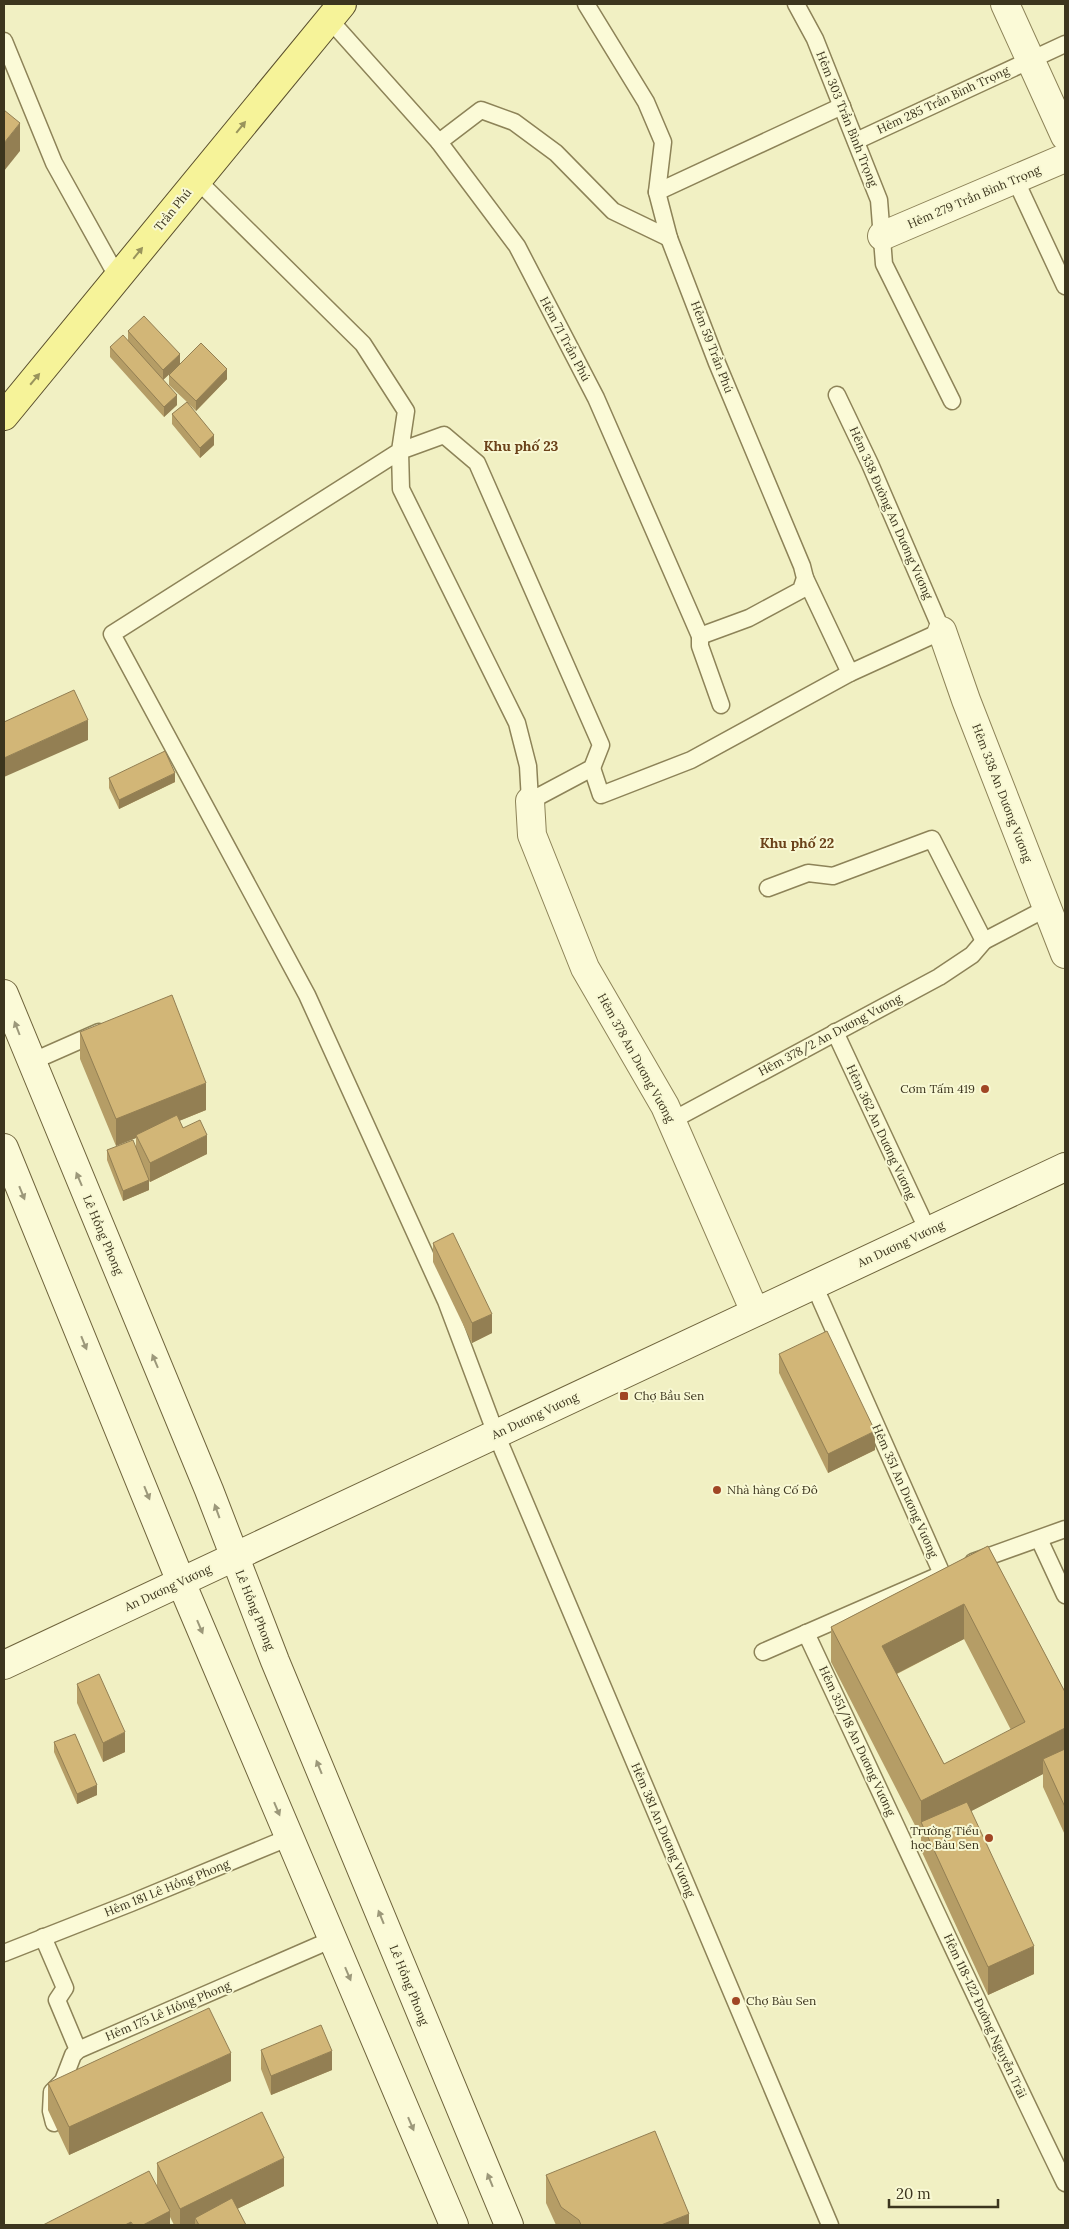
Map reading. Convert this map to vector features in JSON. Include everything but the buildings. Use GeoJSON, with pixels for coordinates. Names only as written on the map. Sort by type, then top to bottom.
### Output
{"type":"FeatureCollection","features":[{"type":"Feature","properties":{"kind":"main road"},"geometry":{"type":"LineString","coordinates":[[1005,4],[1065,136]]}},
{"type":"Feature","properties":{"kind":"main road","name":"Trần Phú"},"geometry":{"type":"LineString","coordinates":[[4,416],[335,11]]}},
{"type":"Feature","properties":{"kind":"main road","name":"Hẻm 279 Trần Bình Trọng"},"geometry":{"type":"LineString","coordinates":[[882,236],[1065,158]]}},
{"type":"Feature","properties":{"kind":"main road","name":"Hẻm 338 An Dương Vương"},"geometry":{"type":"LineString","coordinates":[[942,631],[966,700],[1065,954]]}},
{"type":"Feature","properties":{"kind":"main road","name":"Hẻm 378 An Dương Vương"},"geometry":{"type":"LineString","coordinates":[[530,801],[532,835],[586,968],[664,1106],[756,1312]]}},
{"type":"Feature","properties":{"kind":"main road","name":"Lê Hồng Phong"},"geometry":{"type":"LineString","coordinates":[[4,994],[30,1062],[205,1481],[275,1661],[509,2225]]}},
{"type":"Feature","properties":{"kind":"main road"},"geometry":{"type":"LineString","coordinates":[[4,1148],[181,1582],[454,2225]]}},
{"type":"Feature","properties":{"kind":"main road","name":"An Dương Vương"},"geometry":{"type":"LineString","coordinates":[[4,1665],[1065,1167]]}},
{"type":"Feature","properties":{"kind":"lane","name":"Hẻm 59 Trần Phú"},"geometry":{"type":"LineString","coordinates":[[586,4],[646,102],[663,142],[657,192],[670,238],[717,363],[802,566],[805,578],[850,673]]}},
{"type":"Feature","properties":{"kind":"lane","name":"Hẻm 303 Trần Bình Trọng"},"geometry":{"type":"LineString","coordinates":[[799,5],[879,200],[884,264],[952,401]]}},
{"type":"Feature","properties":{"kind":"lane","name":"Hẻm 71 Trần Phú"},"geometry":{"type":"LineString","coordinates":[[335,11],[439,142],[517,246],[596,398],[700,636],[700,646],[721,705]]}},
{"type":"Feature","properties":{"kind":"lane"},"geometry":{"type":"LineString","coordinates":[[4,41],[54,163],[118,278]]}},
{"type":"Feature","properties":{"kind":"lane","name":"Hẻm 285 Trần Bình Trọng"},"geometry":{"type":"LineString","coordinates":[[856,141],[1065,44]]}},
{"type":"Feature","properties":{"kind":"lane"},"geometry":{"type":"LineString","coordinates":[[657,192],[842,106]]}},
{"type":"Feature","properties":{"kind":"lane"},"geometry":{"type":"LineString","coordinates":[[439,142],[481,110],[514,122],[556,152],[613,211],[670,238]]}},
{"type":"Feature","properties":{"kind":"lane"},"geometry":{"type":"LineString","coordinates":[[1015,179],[1065,286]]}},
{"type":"Feature","properties":{"kind":"lane"},"geometry":{"type":"LineString","coordinates":[[197,180],[363,344],[406,411],[400,451],[401,489],[517,722],[528,766],[530,801],[592,768]]}},
{"type":"Feature","properties":{"kind":"lane","name":"Hẻm 338 Đường An Dương Vương"},"geometry":{"type":"LineString","coordinates":[[837,395],[870,464],[942,631]]}},
{"type":"Feature","properties":{"kind":"lane"},"geometry":{"type":"LineString","coordinates":[[400,451],[444,435],[477,464],[601,744],[592,768],[601,795],[691,760],[850,673],[942,631]]}},
{"type":"Feature","properties":{"kind":"lane","name":"Hẻm 381 An Dương Vương"},"geometry":{"type":"LineString","coordinates":[[400,451],[112,634],[307,995],[446,1301],[496,1434],[830,2225]]}},
{"type":"Feature","properties":{"kind":"lane"},"geometry":{"type":"LineString","coordinates":[[700,636],[749,618],[801,590],[805,578]]}},
{"type":"Feature","properties":{"kind":"lane"},"geometry":{"type":"LineString","coordinates":[[768,888],[808,873],[833,876],[932,840],[984,941]]}},
{"type":"Feature","properties":{"kind":"lane","name":"Hẻm 378/2 An Dương Vương"},"geometry":{"type":"LineString","coordinates":[[671,1121],[939,976],[972,955],[984,941],[1046,908]]}},
{"type":"Feature","properties":{"kind":"lane"},"geometry":{"type":"LineString","coordinates":[[30,1062],[112,1026]]}},
{"type":"Feature","properties":{"kind":"lane","name":"Hẻm 362 An Dương Vương"},"geometry":{"type":"LineString","coordinates":[[835,1032],[928,1231]]}},
{"type":"Feature","properties":{"kind":"lane","name":"Hẻm 351 An Dương Vương"},"geometry":{"type":"LineString","coordinates":[[762,1652],[942,1574],[814,1285]]}},
{"type":"Feature","properties":{"kind":"lane"},"geometry":{"type":"LineString","coordinates":[[942,1574],[1065,1529]]}},
{"type":"Feature","properties":{"kind":"lane"},"geometry":{"type":"LineString","coordinates":[[1039,1539],[1065,1595]]}},
{"type":"Feature","properties":{"kind":"lane","name":"Hẻm 351/18 An Dương Vương"},"geometry":{"type":"LineString","coordinates":[[806,1633],[908,1848]]}},
{"type":"Feature","properties":{"kind":"lane","name":"Hẻm 181 Lê Hồng Phong"},"geometry":{"type":"LineString","coordinates":[[4,1953],[290,1837]]}},
{"type":"Feature","properties":{"kind":"lane","name":"Hẻm 118-122 Đường Nguyễn Trãi"},"geometry":{"type":"LineString","coordinates":[[908,1848],[982,2014],[1065,2183]]}},
{"type":"Feature","properties":{"kind":"lane"},"geometry":{"type":"LineString","coordinates":[[43,1937],[65,1988],[56,2000],[78,2050],[73,2055],[63,2081],[52,2092],[50,2111],[54,2123]]}},
{"type":"Feature","properties":{"kind":"lane","name":"Hẻm 175 Lê Hồng Phong"},"geometry":{"type":"LineString","coordinates":[[78,2050],[333,1940]]}},
{"type":"Feature","properties":{"kind":"place","name":"Cơm Tấm 419"},"geometry":{"type":"Point","coordinates":[985,1089]}},
{"type":"Feature","properties":{"kind":"place","name":"Chợ Bầu Sen"},"geometry":{"type":"Point","coordinates":[624,1396]}},
{"type":"Feature","properties":{"kind":"place","name":"Nhà hàng Cố Đô"},"geometry":{"type":"Point","coordinates":[717,1490]}},
{"type":"Feature","properties":{"kind":"place","name":"Trường Tiểu học Bàu Sen"},"geometry":{"type":"Point","coordinates":[989,1838]}},
{"type":"Feature","properties":{"kind":"place","name":"Chợ Bàu Sen"},"geometry":{"type":"Point","coordinates":[736,2001]}},
{"type":"Feature","properties":{"kind":"district","name":"Khu phố 23"},"geometry":{"type":"Point","coordinates":[521,446]}},
{"type":"Feature","properties":{"kind":"district","name":"Khu phố 22"},"geometry":{"type":"Point","coordinates":[797,843]}}]}
